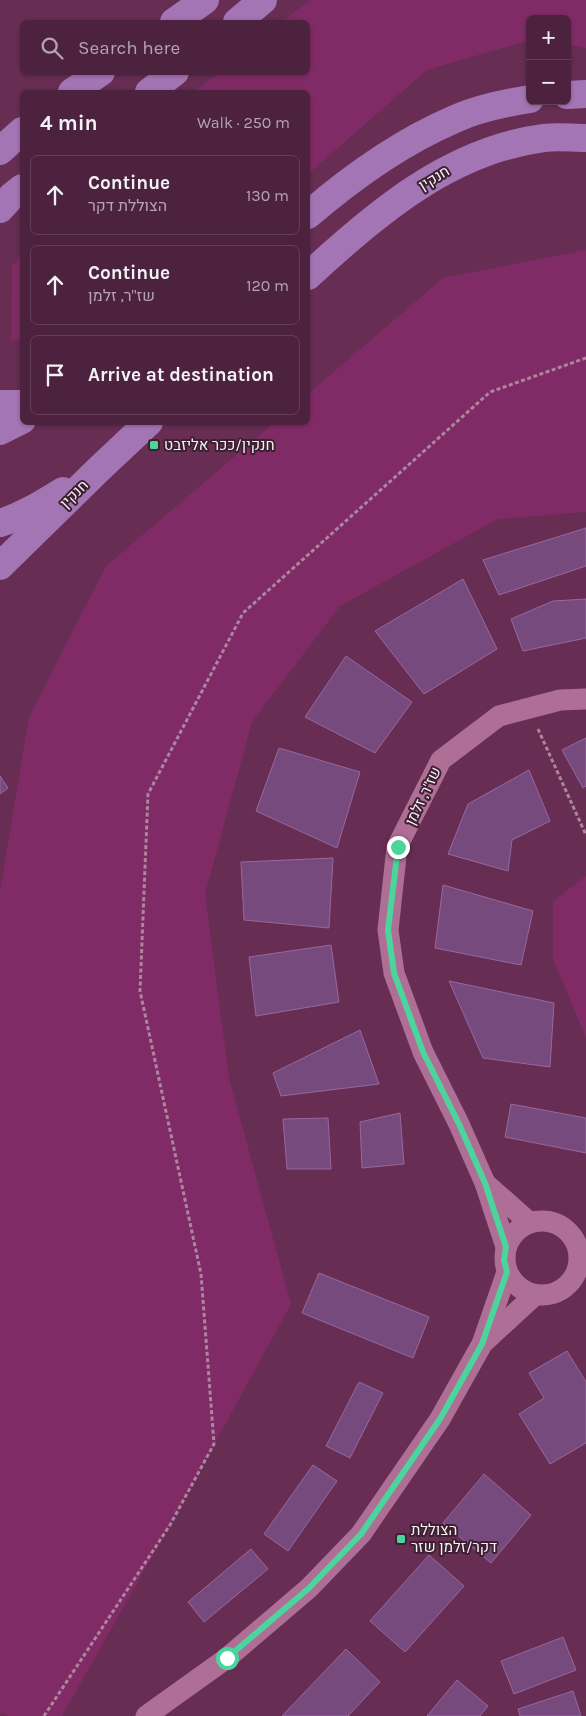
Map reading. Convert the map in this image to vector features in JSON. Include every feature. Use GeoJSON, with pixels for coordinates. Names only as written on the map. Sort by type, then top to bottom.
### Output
{"type":"FeatureCollection","features":[{"type":"Feature","properties":{"kind":"main road"},"geometry":{"type":"LineString","coordinates":[[177,20],[205,0]]}},
{"type":"Feature","properties":{"kind":"main road"},"geometry":{"type":"LineString","coordinates":[[239,20],[263,0]]}},
{"type":"Feature","properties":{"kind":"main road"},"geometry":{"type":"LineString","coordinates":[[75,90],[97,75]]}},
{"type":"Feature","properties":{"kind":"main road"},"geometry":{"type":"LineString","coordinates":[[152,90],[171,75]]}},
{"type":"Feature","properties":{"kind":"main road"},"geometry":{"type":"LineString","coordinates":[[571,95],[586,94]]}},
{"type":"Feature","properties":{"kind":"main road"},"geometry":{"type":"LineString","coordinates":[[310,214],[363,171],[410,141],[456,118],[498,105],[526,100]]}},
{"type":"Feature","properties":{"kind":"main road"},"geometry":{"type":"LineString","coordinates":[[0,150],[20,133]]}},
{"type":"Feature","properties":{"kind":"main road","name":"חנקין"},"geometry":{"type":"LineString","coordinates":[[310,274],[394,203],[425,182],[454,166],[498,148],[535,140],[545,138],[586,138]]}},
{"type":"Feature","properties":{"kind":"main road"},"geometry":{"type":"LineString","coordinates":[[0,209],[20,190]]}},
{"type":"Feature","properties":{"kind":"main road"},"geometry":{"type":"LineString","coordinates":[[0,404],[20,404]]}},
{"type":"Feature","properties":{"kind":"main road"},"geometry":{"type":"LineString","coordinates":[[0,430],[20,421]]}},
{"type":"Feature","properties":{"kind":"main road","name":"חנקין"},"geometry":{"type":"LineString","coordinates":[[0,566],[146,425]]}},
{"type":"Feature","properties":{"kind":"main road"},"geometry":{"type":"LineString","coordinates":[[0,522],[9,520],[36,507],[98,470]]}},
{"type":"Feature","properties":{"kind":"street","name":"שז\"ר, זלמן"},"geometry":{"type":"LineString","coordinates":[[506,1247],[485,1183],[459,1124],[423,1052],[394,973],[388,930],[398,847],[441,760],[499,716],[560,700],[586,699]]}},
{"type":"Feature","properties":{"kind":"street","name":"שז\"ר, זלמן"},"geometry":{"type":"LineString","coordinates":[[485,1183],[529,1222]]}},
{"type":"Feature","properties":{"kind":"street"},"geometry":{"type":"LineString","coordinates":[[541,1220],[554,1222],[580,1239],[578,1248],[579,1261],[576,1273],[578,1281],[559,1291],[547,1295],[523,1290],[513,1282],[507,1272],[504,1260],[510,1236],[529,1222],[541,1220]]}},
{"type":"Feature","properties":{"kind":"street"},"geometry":{"type":"LineString","coordinates":[[146,1716],[227,1658],[309,1588],[361,1534],[440,1419],[482,1344],[507,1272]]}},
{"type":"Feature","properties":{"kind":"street"},"geometry":{"type":"LineString","coordinates":[[482,1344],[535,1294]]}},
{"type":"Feature","properties":{"kind":"path"},"geometry":{"type":"LineString","coordinates":[[44,1716],[170,1525],[214,1444],[201,1274],[140,991],[148,794],[244,613],[490,392],[586,358]]}},
{"type":"Feature","properties":{"kind":"path"},"geometry":{"type":"LineString","coordinates":[[529,708],[586,835]]}},
{"type":"Feature","properties":{"kind":"shaded area"},"geometry":{"type":"Polygon","coordinates":[[[310,0],[586,0],[586,48],[571,45],[571,15],[526,15],[526,41],[427,70],[310,172],[310,90],[197,90],[216,75],[310,75],[310,20],[285,20],[310,0]]]}},
{"type":"Feature","properties":{"kind":"shaded area"},"geometry":{"type":"Polygon","coordinates":[[[586,250],[586,512],[498,519],[340,606],[252,722],[205,894],[229,1078],[291,1304],[170,1525],[62,1716],[8,1716],[0,1713],[0,891],[29,717],[106,566],[272,425],[310,425],[310,392],[443,278],[586,250]]]}},
{"type":"Feature","properties":{"kind":"shaded area"},"geometry":{"type":"Polygon","coordinates":[[[20,256],[20,339],[11,341],[12,267],[20,256]]]}},
{"type":"Feature","properties":{"kind":"shaded area"},"geometry":{"type":"Polygon","coordinates":[[[586,876],[586,1038],[553,959],[553,901],[586,876]]]}},
{"type":"Feature","properties":{"kind":"building"},"geometry":{"type":"Polygon","coordinates":[[[586,528],[586,566],[499,595],[483,560],[586,528]]]}},
{"type":"Feature","properties":{"kind":"building"},"geometry":{"type":"Polygon","coordinates":[[[463,579],[497,649],[424,694],[375,631],[463,579]]]}},
{"type":"Feature","properties":{"kind":"building"},"geometry":{"type":"Polygon","coordinates":[[[586,599],[586,638],[523,651],[511,619],[553,601],[586,599]]]}},
{"type":"Feature","properties":{"kind":"building"},"geometry":{"type":"Polygon","coordinates":[[[346,656],[412,702],[375,753],[305,717],[346,656]]]}},
{"type":"Feature","properties":{"kind":"building"},"geometry":{"type":"Polygon","coordinates":[[[586,738],[586,786],[583,788],[562,750],[586,738]]]}},
{"type":"Feature","properties":{"kind":"building"},"geometry":{"type":"Polygon","coordinates":[[[279,748],[360,772],[337,848],[256,811],[279,748]]]}},
{"type":"Feature","properties":{"kind":"building"},"geometry":{"type":"Polygon","coordinates":[[[529,770],[550,821],[512,840],[508,871],[448,854],[468,804],[529,770]]]}},
{"type":"Feature","properties":{"kind":"building"},"geometry":{"type":"Polygon","coordinates":[[[0,776],[8,788],[0,794],[0,776]]]}},
{"type":"Feature","properties":{"kind":"building"},"geometry":{"type":"Polygon","coordinates":[[[333,858],[329,928],[244,920],[241,862],[333,858]]]}},
{"type":"Feature","properties":{"kind":"building"},"geometry":{"type":"Polygon","coordinates":[[[443,885],[533,911],[521,965],[435,948],[443,885]]]}},
{"type":"Feature","properties":{"kind":"building"},"geometry":{"type":"Polygon","coordinates":[[[331,945],[339,1002],[256,1016],[249,957],[331,945]]]}},
{"type":"Feature","properties":{"kind":"building"},"geometry":{"type":"Polygon","coordinates":[[[449,981],[554,1003],[550,1067],[483,1058],[449,981]]]}},
{"type":"Feature","properties":{"kind":"building"},"geometry":{"type":"Polygon","coordinates":[[[360,1030],[379,1084],[281,1096],[273,1073],[360,1030]]]}},
{"type":"Feature","properties":{"kind":"building"},"geometry":{"type":"Polygon","coordinates":[[[511,1104],[586,1118],[586,1153],[505,1137],[511,1104]]]}},
{"type":"Feature","properties":{"kind":"building"},"geometry":{"type":"Polygon","coordinates":[[[400,1113],[404,1164],[362,1168],[360,1122],[400,1113]]]}},
{"type":"Feature","properties":{"kind":"building"},"geometry":{"type":"Polygon","coordinates":[[[328,1118],[331,1169],[287,1169],[283,1119],[328,1118]]]}},
{"type":"Feature","properties":{"kind":"building"},"geometry":{"type":"Polygon","coordinates":[[[319,1273],[429,1317],[413,1358],[302,1313],[319,1273]]]}},
{"type":"Feature","properties":{"kind":"building"},"geometry":{"type":"Polygon","coordinates":[[[567,1351],[586,1382],[586,1443],[550,1464],[519,1414],[544,1398],[529,1373],[567,1351]]]}},
{"type":"Feature","properties":{"kind":"building"},"geometry":{"type":"Polygon","coordinates":[[[359,1382],[383,1393],[350,1458],[326,1446],[359,1382]]]}},
{"type":"Feature","properties":{"kind":"building"},"geometry":{"type":"Polygon","coordinates":[[[313,1465],[337,1481],[288,1551],[264,1534],[313,1465]]]}},
{"type":"Feature","properties":{"kind":"building"},"geometry":{"type":"Polygon","coordinates":[[[484,1474],[531,1515],[491,1563],[443,1523],[484,1474]]]}},
{"type":"Feature","properties":{"kind":"building"},"geometry":{"type":"Polygon","coordinates":[[[251,1549],[268,1569],[204,1622],[188,1602],[251,1549]]]}},
{"type":"Feature","properties":{"kind":"building"},"geometry":{"type":"Polygon","coordinates":[[[429,1555],[464,1586],[405,1652],[370,1621],[429,1555]]]}},
{"type":"Feature","properties":{"kind":"building"},"geometry":{"type":"Polygon","coordinates":[[[563,1637],[576,1670],[514,1694],[501,1661],[563,1637]]]}},
{"type":"Feature","properties":{"kind":"building"},"geometry":{"type":"Polygon","coordinates":[[[346,1649],[380,1682],[348,1716],[282,1716],[346,1649]]]}},
{"type":"Feature","properties":{"kind":"building"},"geometry":{"type":"Polygon","coordinates":[[[457,1680],[488,1706],[480,1716],[427,1716],[457,1680]]]}},
{"type":"Feature","properties":{"kind":"building"},"geometry":{"type":"Polygon","coordinates":[[[573,1691],[581,1716],[520,1716],[518,1709],[573,1691]]]}},
{"type":"Feature","properties":{"kind":"place","name":"חנקין/ככר אליזבט"},"geometry":{"type":"Point","coordinates":[154,445]}},
{"type":"Feature","properties":{"kind":"place","name":"הצוללת דקר/זלמן שזר"},"geometry":{"type":"Point","coordinates":[401,1539]}},
{"type":"Feature","properties":{"kind":"route"},"geometry":{"type":"LineString","coordinates":[[227,1658],[309,1588],[361,1534],[440,1419],[482,1344],[507,1272],[504,1260],[506,1247],[485,1183],[459,1124],[423,1052],[394,973],[388,930],[398,847]]}}]}
